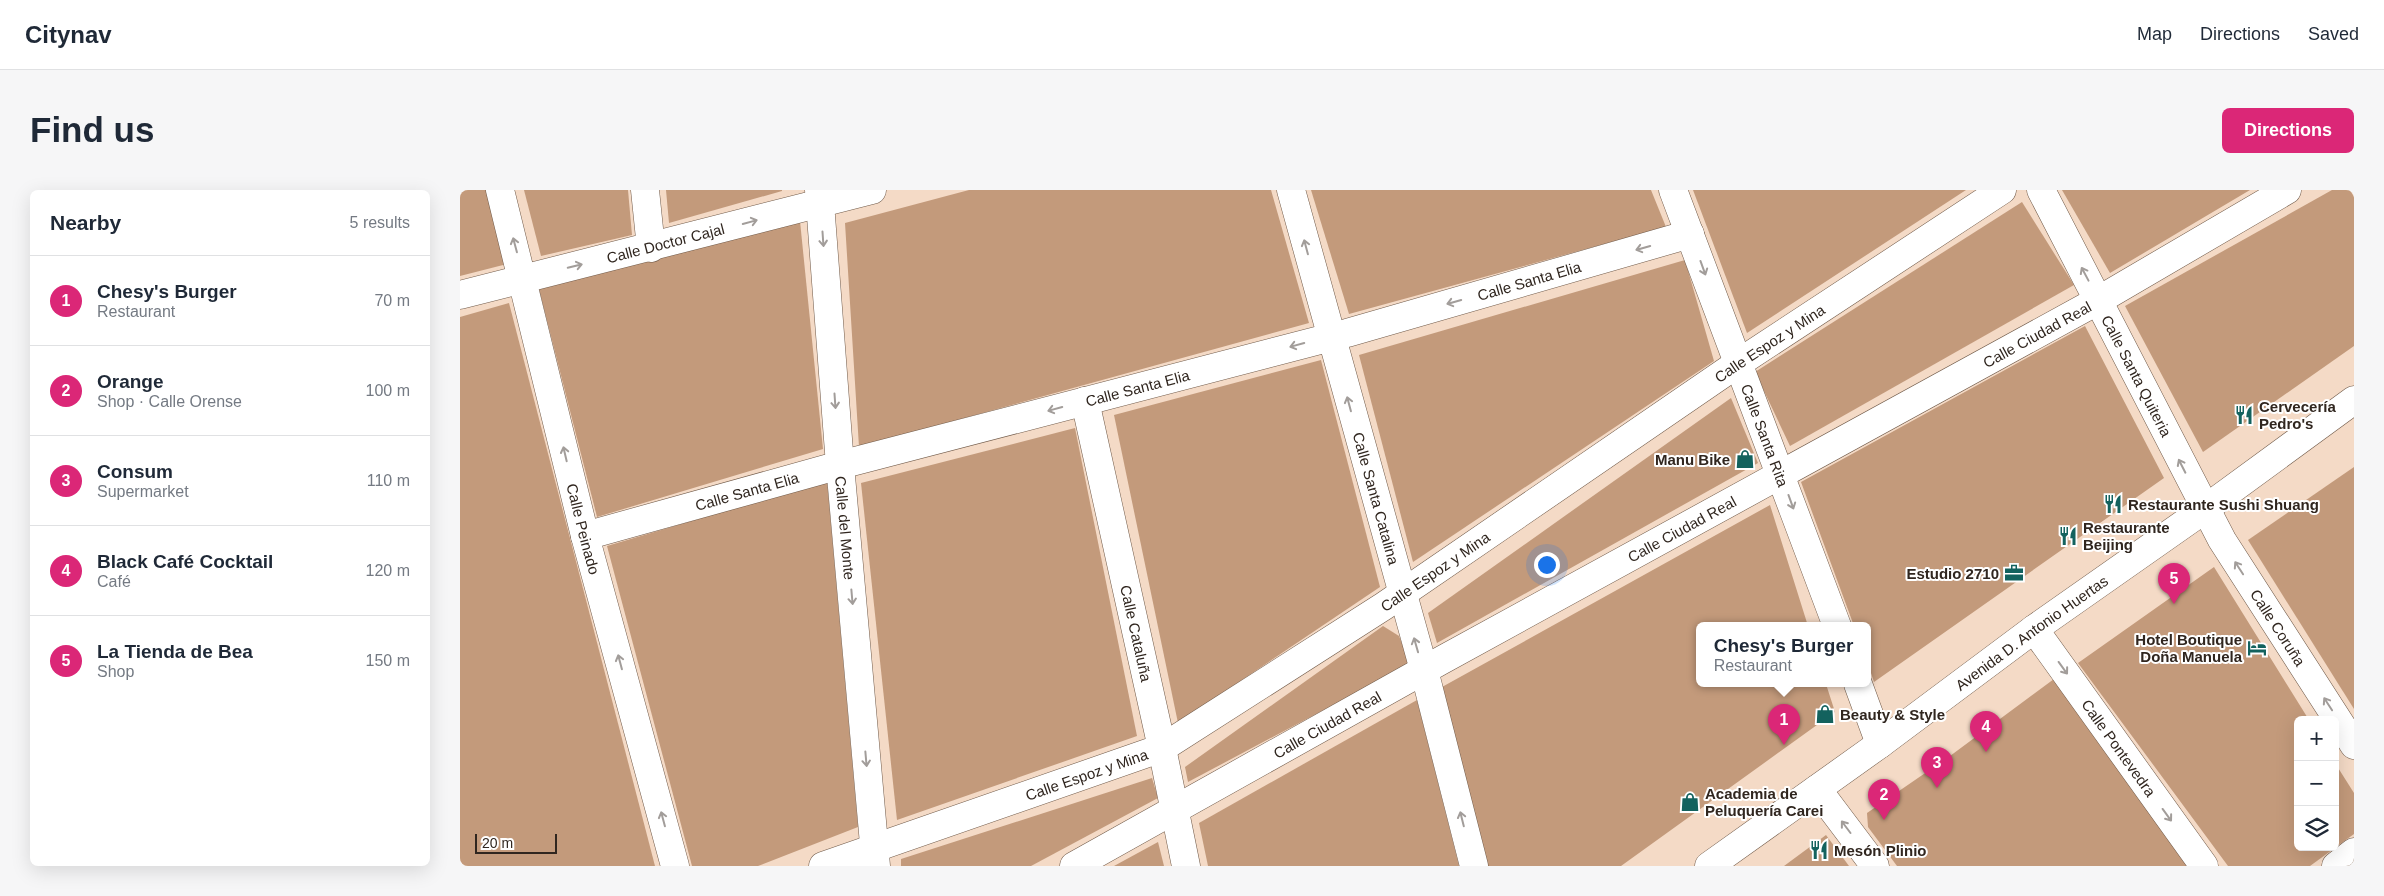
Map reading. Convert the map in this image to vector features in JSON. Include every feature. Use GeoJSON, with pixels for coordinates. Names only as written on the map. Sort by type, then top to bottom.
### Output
{"type":"FeatureCollection","features":[{"type":"Feature","properties":{"kind":"street","name":"Calle Peinado"},"geometry":{"type":"LineString","coordinates":[[500,190],[585,536],[676,866]]}},
{"type":"Feature","properties":{"kind":"street"},"geometry":{"type":"LineString","coordinates":[[645,190],[652,248]]}},
{"type":"Feature","properties":{"kind":"street","name":"Calle Doctor Cajal"},"geometry":{"type":"LineString","coordinates":[[460,295],[652,248],[819,197],[872,190]]}},
{"type":"Feature","properties":{"kind":"street","name":"Calle Santa Catalina"},"geometry":{"type":"LineString","coordinates":[[1290,190],[1401,594],[1424,670],[1474,866]]}},
{"type":"Feature","properties":{"kind":"street","name":"Calle Santa Rita"},"geometry":{"type":"LineString","coordinates":[[1673,190],[1836,622]]}},
{"type":"Feature","properties":{"kind":"street","name":"Calle Espoz y Mina"},"geometry":{"type":"LineString","coordinates":[[823,866],[875,857],[1162,748],[1401,594],[1737,364],[2002,190]]}},
{"type":"Feature","properties":{"kind":"street","name":"Calle Santa Quiteria"},"geometry":{"type":"LineString","coordinates":[[2041,190],[2205,509]]}},
{"type":"Feature","properties":{"kind":"street","name":"Calle Ciudad Real"},"geometry":{"type":"LineString","coordinates":[[1074,866],[1424,670],[2099,300],[2287,190]]}},
{"type":"Feature","properties":{"kind":"street","name":"Calle del Monte"},"geometry":{"type":"LineString","coordinates":[[819,197],[840,464],[875,857]]}},
{"type":"Feature","properties":{"kind":"street","name":"Calle Santa Elia"},"geometry":{"type":"LineString","coordinates":[[585,536],[840,464],[1330,337],[1690,234]]}},
{"type":"Feature","properties":{"kind":"street","name":"Avenida D. Antonio Huertas"},"geometry":{"type":"LineString","coordinates":[[1709,866],[1880,744],[2034,629],[2205,509],[2354,400]]}},
{"type":"Feature","properties":{"kind":"street","name":"Calle Cataluña"},"geometry":{"type":"LineString","coordinates":[[1085,401],[1162,748],[1186,866]]}},
{"type":"Feature","properties":{"kind":"street","name":"Calle Coruña"},"geometry":{"type":"LineString","coordinates":[[2205,509],[2222,540],[2353,739]]}},
{"type":"Feature","properties":{"kind":"street","name":"Calle Pontevedra"},"geometry":{"type":"LineString","coordinates":[[2034,629],[2204,866]]}},
{"type":"Feature","properties":{"kind":"street"},"geometry":{"type":"LineString","coordinates":[[1859,687],[1880,744]]}},
{"type":"Feature","properties":{"kind":"street"},"geometry":{"type":"LineString","coordinates":[[1817,789],[1875,866]]}},
{"type":"Feature","properties":{"kind":"street"},"geometry":{"type":"LineString","coordinates":[[2336,866],[2354,852]]}},
{"type":"Feature","properties":{"kind":"building"},"geometry":{"type":"Polygon","coordinates":[[[460,190],[488,190],[507,264],[460,276],[460,190]]]}},
{"type":"Feature","properties":{"kind":"building"},"geometry":{"type":"Polygon","coordinates":[[[524,190],[628,190],[632,235],[541,256],[524,190]]]}},
{"type":"Feature","properties":{"kind":"building"},"geometry":{"type":"Polygon","coordinates":[[[666,190],[782,190],[782,191],[669,223],[666,190]]]}},
{"type":"Feature","properties":{"kind":"building"},"geometry":{"type":"Polygon","coordinates":[[[969,190],[1271,190],[1309,323],[859,447],[845,223],[969,190]]]}},
{"type":"Feature","properties":{"kind":"building"},"geometry":{"type":"Polygon","coordinates":[[[1311,190],[1651,190],[1666,227],[1349,314],[1311,190]]]}},
{"type":"Feature","properties":{"kind":"building"},"geometry":{"type":"Polygon","coordinates":[[[1693,190],[1966,190],[1747,333],[1693,190]]]}},
{"type":"Feature","properties":{"kind":"building"},"geometry":{"type":"Polygon","coordinates":[[[2062,190],[2250,190],[2110,273],[2062,190]]]}},
{"type":"Feature","properties":{"kind":"building"},"geometry":{"type":"Polygon","coordinates":[[[2332,190],[2350,190],[2354,197],[2354,346],[2203,452],[2125,306],[2332,190]]]}},
{"type":"Feature","properties":{"kind":"building"},"geometry":{"type":"Polygon","coordinates":[[[2022,202],[2074,285],[1790,446],[1755,372],[2022,202]]]}},
{"type":"Feature","properties":{"kind":"building"},"geometry":{"type":"Polygon","coordinates":[[[800,221],[823,449],[597,517],[539,289],[800,221]]]}},
{"type":"Feature","properties":{"kind":"building"},"geometry":{"type":"Polygon","coordinates":[[[1685,260],[1714,361],[1413,562],[1359,355],[1685,260]]]}},
{"type":"Feature","properties":{"kind":"building"},"geometry":{"type":"Polygon","coordinates":[[[509,303],[655,866],[460,866],[460,317],[509,303]]]}},
{"type":"Feature","properties":{"kind":"building"},"geometry":{"type":"Polygon","coordinates":[[[2085,326],[2164,478],[1874,682],[1871,673],[1871,622],[1853,622],[1801,482],[2085,326]]]}},
{"type":"Feature","properties":{"kind":"building"},"geometry":{"type":"Polygon","coordinates":[[[1321,360],[1380,587],[1178,723],[1114,415],[1321,360]]]}},
{"type":"Feature","properties":{"kind":"building"},"geometry":{"type":"Polygon","coordinates":[[[1731,398],[1758,463],[1437,643],[1428,613],[1731,398]]]}},
{"type":"Feature","properties":{"kind":"building"},"geometry":{"type":"Polygon","coordinates":[[[1075,428],[1137,736],[897,820],[861,483],[1075,428]]]}},
{"type":"Feature","properties":{"kind":"building"},"geometry":{"type":"Polygon","coordinates":[[[2354,467],[2354,709],[2248,540],[2354,467]]]}},
{"type":"Feature","properties":{"kind":"building"},"geometry":{"type":"Polygon","coordinates":[[[827,481],[858,827],[758,866],[692,866],[607,546],[827,481]]]}},
{"type":"Feature","properties":{"kind":"building"},"geometry":{"type":"Polygon","coordinates":[[[1770,505],[1807,622],[1696,622],[1696,687],[1827,687],[1835,712],[1621,866],[1486,866],[1442,687],[1770,505]]]}},
{"type":"Feature","properties":{"kind":"building"},"geometry":{"type":"Polygon","coordinates":[[[2214,567],[2307,716],[2294,716],[2294,851],[2331,851],[2310,866],[2228,866],[2078,663],[2214,567]]]}},
{"type":"Feature","properties":{"kind":"building"},"geometry":{"type":"Polygon","coordinates":[[[1383,626],[1399,636],[1410,664],[1188,782],[1185,767],[1383,626]]]}},
{"type":"Feature","properties":{"kind":"building"},"geometry":{"type":"Polygon","coordinates":[[[2054,679],[2187,866],[1897,866],[1868,827],[1867,813],[1950,756],[2054,679]]]}},
{"type":"Feature","properties":{"kind":"building"},"geometry":{"type":"Polygon","coordinates":[[[1417,700],[1459,866],[1208,866],[1199,823],[1417,700]]]}},
{"type":"Feature","properties":{"kind":"building"},"geometry":{"type":"Polygon","coordinates":[[[2339,769],[2354,793],[2354,834],[2339,845],[2339,769]]]}},
{"type":"Feature","properties":{"kind":"building"},"geometry":{"type":"Polygon","coordinates":[[[1152,778],[1158,798],[1031,866],[901,866],[901,859],[1152,778]]]}},
{"type":"Feature","properties":{"kind":"building"},"geometry":{"type":"Polygon","coordinates":[[[1826,835],[1849,866],[1784,866],[1826,835]]]}},
{"type":"Feature","properties":{"kind":"building"},"geometry":{"type":"Polygon","coordinates":[[[1158,842],[1164,866],[1114,866],[1158,842]]]}},
{"type":"Feature","properties":{"kind":"place","name":"Cervecería Pedro's"},"geometry":{"type":"Point","coordinates":[2244,415]}},
{"type":"Feature","properties":{"kind":"place","name":"Manu Bike"},"geometry":{"type":"Point","coordinates":[1745,459]}},
{"type":"Feature","properties":{"kind":"place","name":"Restaurante Sushi Shuang"},"geometry":{"type":"Point","coordinates":[2113,504]}},
{"type":"Feature","properties":{"kind":"place","name":"Restaurante Beijing"},"geometry":{"type":"Point","coordinates":[2068,536]}},
{"type":"Feature","properties":{"kind":"place","name":"Estudio 2710"},"geometry":{"type":"Point","coordinates":[2014,573]}},
{"type":"Feature","properties":{"kind":"place","name":"La Tienda de Bea"},"geometry":{"type":"Point","coordinates":[2174,604]}},
{"type":"Feature","properties":{"kind":"place","name":"Hotel Boutique Doña Manuela"},"geometry":{"type":"Point","coordinates":[2257,648]}},
{"type":"Feature","properties":{"kind":"place","name":"Beauty & Style"},"geometry":{"type":"Point","coordinates":[1825,714]}},
{"type":"Feature","properties":{"kind":"place","name":"Chesy's Burger"},"geometry":{"type":"Point","coordinates":[1784,745]}},
{"type":"Feature","properties":{"kind":"place","name":"Black Café Cocktail"},"geometry":{"type":"Point","coordinates":[1986,752]}},
{"type":"Feature","properties":{"kind":"place","name":"Consum"},"geometry":{"type":"Point","coordinates":[1937,788]}},
{"type":"Feature","properties":{"kind":"place","name":"Academia de Peluquería Carei"},"geometry":{"type":"Point","coordinates":[1690,802]}},
{"type":"Feature","properties":{"kind":"place","name":"Orange"},"geometry":{"type":"Point","coordinates":[1884,820]}},
{"type":"Feature","properties":{"kind":"place","name":"Mesón Plinio"},"geometry":{"type":"Point","coordinates":[1819,850]}}]}
